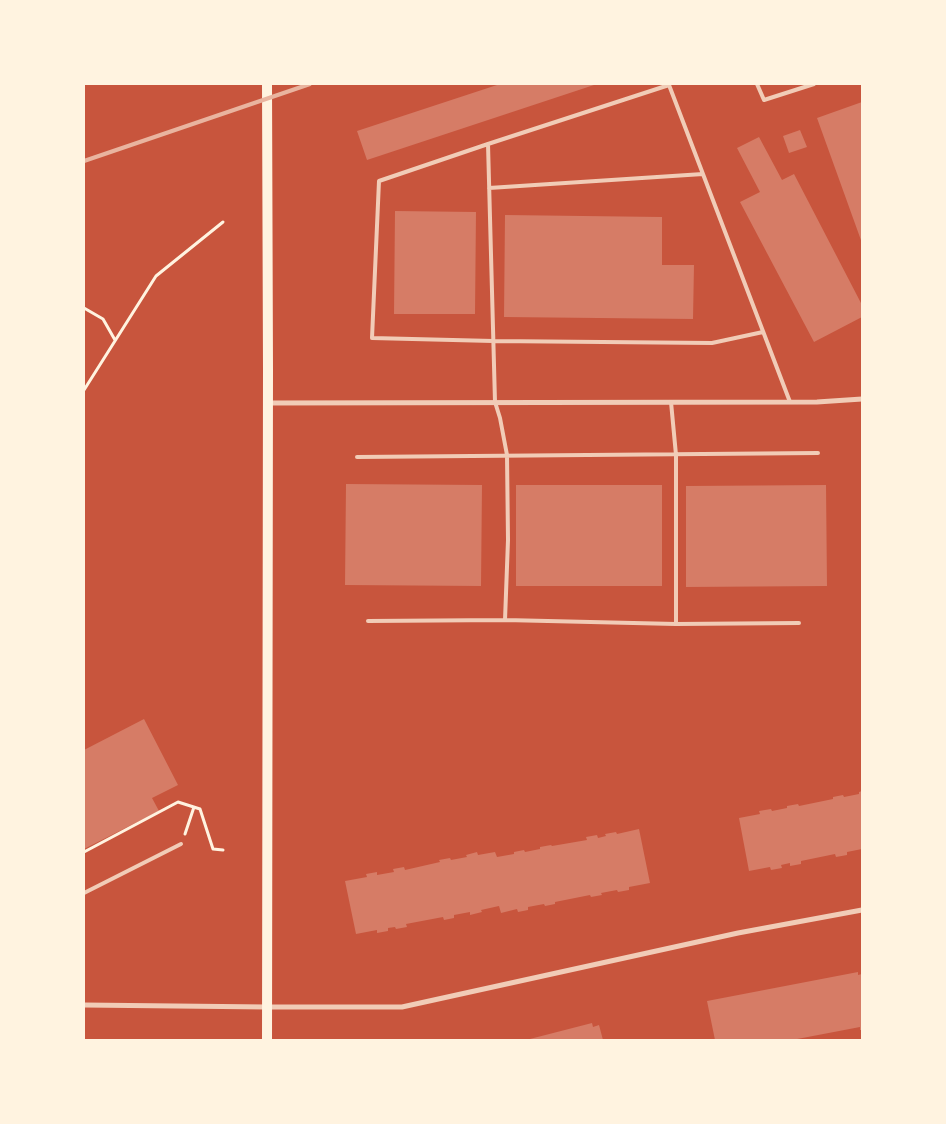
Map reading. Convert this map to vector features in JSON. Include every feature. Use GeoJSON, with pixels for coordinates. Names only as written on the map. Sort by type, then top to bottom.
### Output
{"type":"FeatureCollection","features":[{"type":"Feature","properties":{"kind":"main road"},"geometry":{"type":"LineString","coordinates":[[266,1040],[267,84]]}},
{"type":"Feature","properties":{"kind":"street"},"geometry":{"type":"LineString","coordinates":[[268,403],[817,402],[862,398]]}},
{"type":"Feature","properties":{"kind":"street"},"geometry":{"type":"LineString","coordinates":[[84,1005],[402,1007],[730,935],[862,910]]}},
{"type":"Feature","properties":{"kind":"lane"},"geometry":{"type":"LineString","coordinates":[[757,84],[764,100],[814,84]]}},
{"type":"Feature","properties":{"kind":"lane"},"geometry":{"type":"LineString","coordinates":[[763,332],[712,343],[372,338],[379,180],[669,85],[790,402]]}},
{"type":"Feature","properties":{"kind":"lane"},"geometry":{"type":"LineString","coordinates":[[488,144],[495,402],[500,418],[506,455],[508,540],[505,620]]}},
{"type":"Feature","properties":{"kind":"lane"},"geometry":{"type":"LineString","coordinates":[[489,188],[703,174]]}},
{"type":"Feature","properties":{"kind":"lane"},"geometry":{"type":"LineString","coordinates":[[670,402],[676,455],[676,624]]}},
{"type":"Feature","properties":{"kind":"lane"},"geometry":{"type":"LineString","coordinates":[[357,457],[818,453]]}},
{"type":"Feature","properties":{"kind":"lane"},"geometry":{"type":"LineString","coordinates":[[368,621],[505,620],[676,624],[799,623]]}},
{"type":"Feature","properties":{"kind":"lane"},"geometry":{"type":"LineString","coordinates":[[84,893],[181,844]]}},
{"type":"Feature","properties":{"kind":"path"},"geometry":{"type":"LineString","coordinates":[[84,390],[156,276],[223,222]]}},
{"type":"Feature","properties":{"kind":"path"},"geometry":{"type":"LineString","coordinates":[[84,308],[103,318],[116,340]]}},
{"type":"Feature","properties":{"kind":"path"},"geometry":{"type":"LineString","coordinates":[[84,852],[178,802],[200,809],[213,849],[223,850]]}},
{"type":"Feature","properties":{"kind":"path"},"geometry":{"type":"LineString","coordinates":[[181,844],[194,807]]}},
{"type":"Feature","properties":{"kind":"building"},"geometry":{"type":"Polygon","coordinates":[[[500,84],[597,84],[367,160],[357,131],[500,84]]]}},
{"type":"Feature","properties":{"kind":"building"},"geometry":{"type":"Polygon","coordinates":[[[862,102],[862,243],[817,118],[862,102]]]}},
{"type":"Feature","properties":{"kind":"building"},"geometry":{"type":"Polygon","coordinates":[[[800,130],[807,147],[789,153],[783,136],[800,130]]]}},
{"type":"Feature","properties":{"kind":"building"},"geometry":{"type":"Polygon","coordinates":[[[759,137],[782,180],[794,174],[862,305],[862,317],[814,342],[740,202],[760,192],[737,148],[759,137]]]}},
{"type":"Feature","properties":{"kind":"building"},"geometry":{"type":"Polygon","coordinates":[[[395,211],[476,212],[475,314],[394,314],[395,211]]]}},
{"type":"Feature","properties":{"kind":"building"},"geometry":{"type":"Polygon","coordinates":[[[505,215],[662,217],[662,265],[694,265],[693,319],[504,317],[505,215]]]}},
{"type":"Feature","properties":{"kind":"building"},"geometry":{"type":"Polygon","coordinates":[[[346,484],[482,485],[481,586],[345,585],[346,484]]]}},
{"type":"Feature","properties":{"kind":"building"},"geometry":{"type":"Polygon","coordinates":[[[516,485],[662,485],[662,586],[516,586],[516,485]]]}},
{"type":"Feature","properties":{"kind":"building"},"geometry":{"type":"Polygon","coordinates":[[[826,485],[827,586],[686,587],[686,486],[826,485]]]}},
{"type":"Feature","properties":{"kind":"building"},"geometry":{"type":"Polygon","coordinates":[[[144,719],[178,785],[152,798],[159,811],[84,849],[84,750],[144,719]]]}},
{"type":"Feature","properties":{"kind":"building"},"geometry":{"type":"Polygon","coordinates":[[[862,791],[862,849],[847,852],[847,855],[836,857],[835,854],[801,861],[801,864],[790,866],[790,863],[781,865],[782,868],[771,870],[770,867],[749,871],[739,818],[760,814],[759,811],[771,809],[772,811],[798,804],[799,806],[843,795],[844,797],[859,794],[862,791]]]}},
{"type":"Feature","properties":{"kind":"building"},"geometry":{"type":"Polygon","coordinates":[[[639,829],[650,883],[629,887],[629,890],[618,892],[617,890],[601,893],[602,895],[591,897],[590,895],[555,902],[555,904],[545,906],[544,904],[528,907],[528,910],[518,912],[517,909],[501,913],[499,906],[481,910],[482,912],[470,915],[470,912],[454,915],[454,918],[444,920],[443,917],[406,924],[407,927],[388,928],[388,931],[377,933],[377,930],[356,934],[345,881],[367,877],[366,874],[377,872],[377,875],[394,872],[393,869],[404,867],[405,870],[440,862],[439,860],[467,857],[466,855],[477,852],[478,855],[495,852],[497,857],[524,850],[525,852],[540,849],[540,847],[587,840],[586,837],[597,835],[598,838],[606,836],[605,834],[616,832],[617,834],[639,829]]]}},
{"type":"Feature","properties":{"kind":"building"},"geometry":{"type":"Polygon","coordinates":[[[858,972],[858,975],[862,974],[862,1030],[860,1030],[860,1027],[792,1040],[715,1040],[707,1001],[858,972]]]}},
{"type":"Feature","properties":{"kind":"building"},"geometry":{"type":"Polygon","coordinates":[[[592,1023],[593,1027],[599,1025],[603,1040],[526,1040],[592,1023]]]}},
{"type":"Feature","properties":{"kind":"railway"},"geometry":{"type":"LineString","coordinates":[[84,161],[310,84]]}}]}
